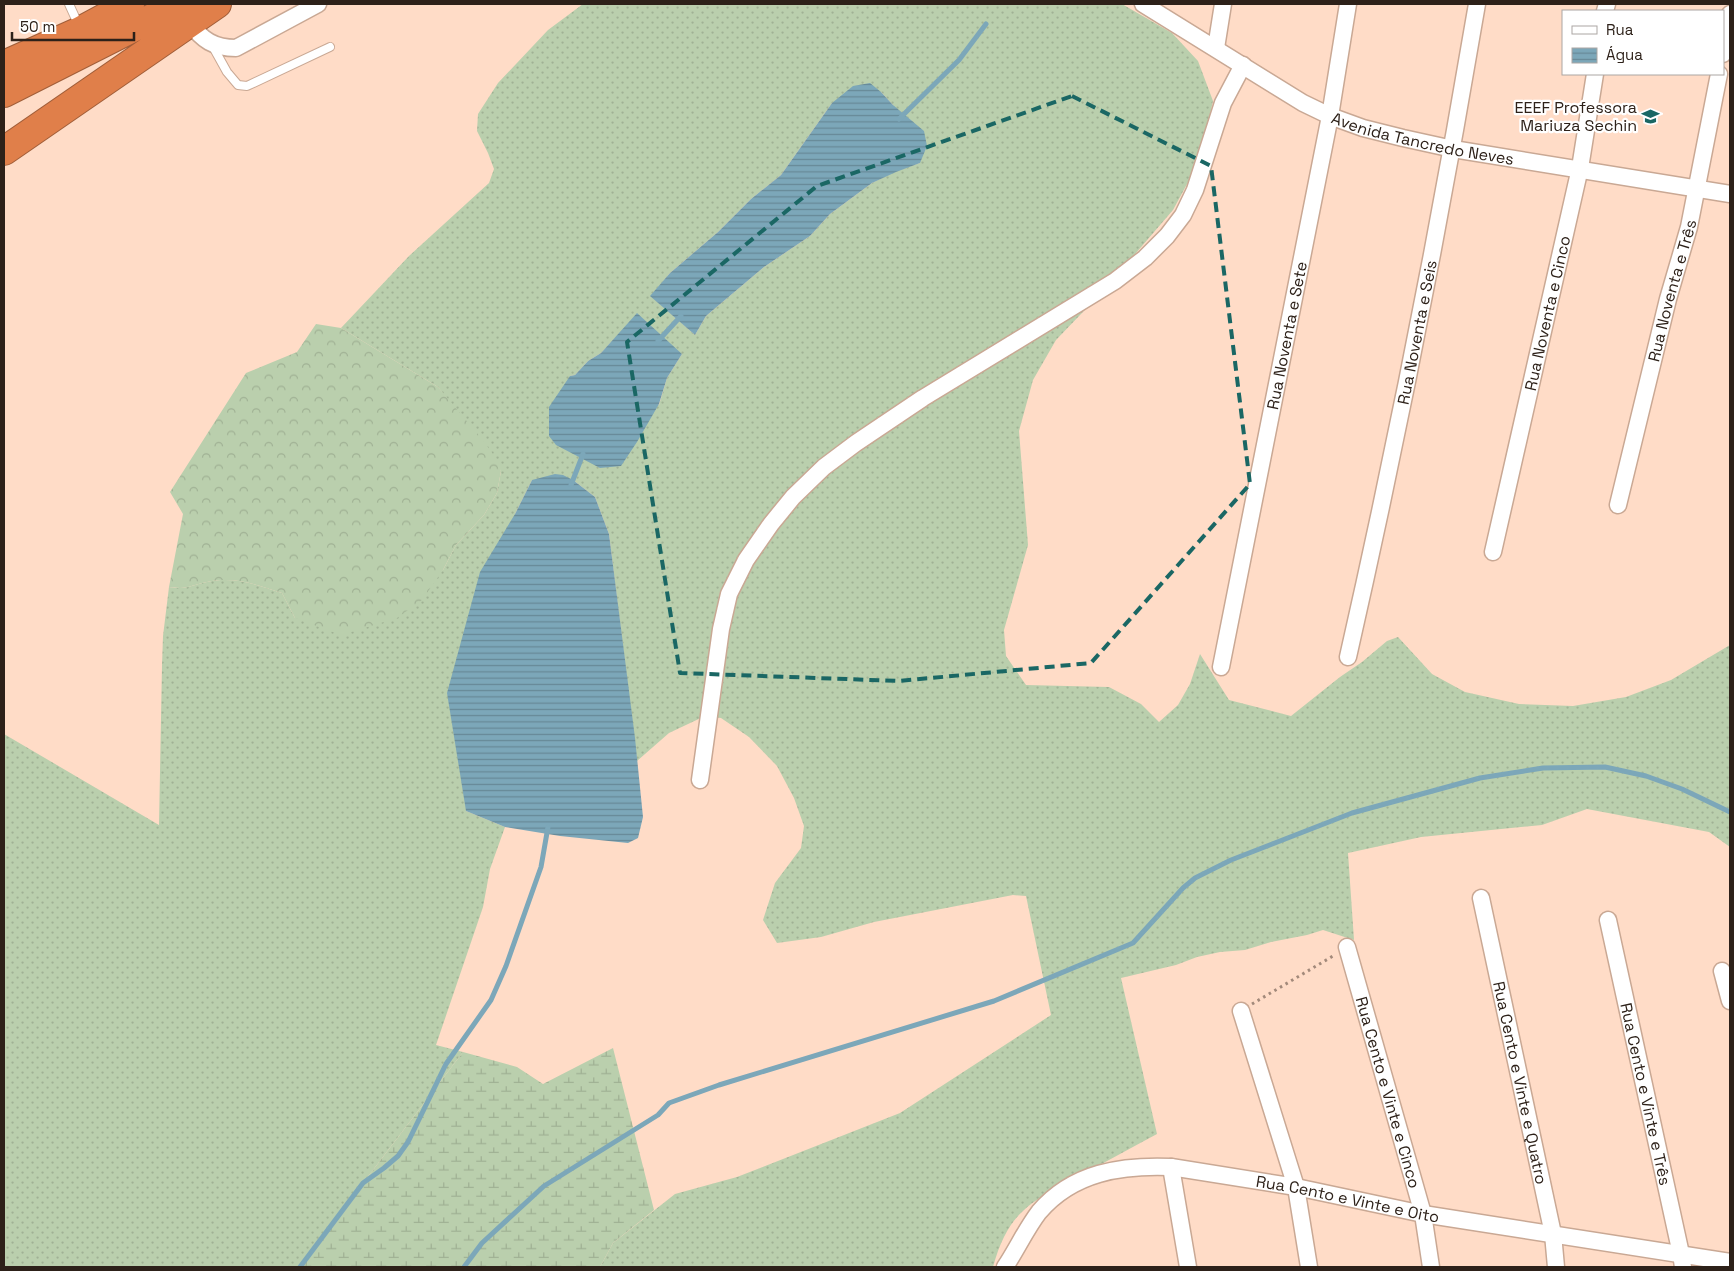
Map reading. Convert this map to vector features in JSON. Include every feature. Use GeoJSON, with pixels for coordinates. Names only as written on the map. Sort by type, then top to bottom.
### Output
{"type":"FeatureCollection","features":[{"type":"Feature","properties":{"kind":"highway"},"geometry":{"type":"LineString","coordinates":[[4,65],[80,30],[130,4]]}},
{"type":"Feature","properties":{"kind":"highway"},"geometry":{"type":"LineString","coordinates":[[4,93],[185,13],[217,4]]}},
{"type":"Feature","properties":{"kind":"highway"},"geometry":{"type":"LineString","coordinates":[[4,151],[185,13]]}},
{"type":"Feature","properties":{"kind":"street"},"geometry":{"type":"LineString","coordinates":[[185,13],[197,33],[211,43],[223,48],[236,48],[318,4]]}},
{"type":"Feature","properties":{"kind":"street","name":"Avenida Tancredo Neves"},"geometry":{"type":"LineString","coordinates":[[1143,4],[1303,103],[1330,116],[1363,128],[1453,148],[1730,194]]}},
{"type":"Feature","properties":{"kind":"street"},"geometry":{"type":"LineString","coordinates":[[1216,48],[1223,4]]}},
{"type":"Feature","properties":{"kind":"street","name":"Rua Noventa e Sete"},"geometry":{"type":"LineString","coordinates":[[1221,667],[1330,116],[1348,4]]}},
{"type":"Feature","properties":{"kind":"street","name":"Rua Noventa e Seis"},"geometry":{"type":"LineString","coordinates":[[1348,657],[1374,540],[1453,148],[1477,4]]}},
{"type":"Feature","properties":{"kind":"street"},"geometry":{"type":"LineString","coordinates":[[1724,48],[1730,14]]}},
{"type":"Feature","properties":{"kind":"street"},"geometry":{"type":"LineString","coordinates":[[700,780],[721,629],[729,594],[746,560],[771,524],[793,497],[824,467],[889,419],[1115,281],[1144,258],[1167,236],[1183,215],[1195,190],[1223,103],[1243,65]]}},
{"type":"Feature","properties":{"kind":"street","name":"Rua Noventa e Cinco"},"geometry":{"type":"LineString","coordinates":[[1493,552],[1580,168],[1595,75]]}},
{"type":"Feature","properties":{"kind":"street","name":"Rua Noventa e Três"},"geometry":{"type":"LineString","coordinates":[[1618,505],[1668,299],[1683,250],[1698,188],[1719,75]]}},
{"type":"Feature","properties":{"kind":"street","name":"Rua Cento e Vinte e Quatro"},"geometry":{"type":"LineString","coordinates":[[1480,898],[1553,1234],[1556,1267]]}},
{"type":"Feature","properties":{"kind":"street","name":"Rua Cento e Vinte e Três"},"geometry":{"type":"LineString","coordinates":[[1608,920],[1682,1260]]}},
{"type":"Feature","properties":{"kind":"street","name":"Rua Cento e Vinte e Cinco"},"geometry":{"type":"LineString","coordinates":[[1347,947],[1423,1214],[1431,1267]]}},
{"type":"Feature","properties":{"kind":"street"},"geometry":{"type":"LineString","coordinates":[[1722,971],[1730,1001]]}},
{"type":"Feature","properties":{"kind":"street"},"geometry":{"type":"LineString","coordinates":[[1241,1011],[1296,1187],[1309,1267]]}},
{"type":"Feature","properties":{"kind":"street","name":"Rua Cento e Vinte e Oito"},"geometry":{"type":"LineString","coordinates":[[1005,1267],[1040,1212],[1056,1196],[1072,1184],[1091,1175],[1112,1170],[1144,1167],[1171,1168],[1296,1187],[1423,1214],[1553,1234],[1682,1260],[1730,1262]]}},
{"type":"Feature","properties":{"kind":"street"},"geometry":{"type":"LineString","coordinates":[[1171,1168],[1188,1267]]}},
{"type":"Feature","properties":{"kind":"lane"},"geometry":{"type":"LineString","coordinates":[[69,4],[80,30]]}},
{"type":"Feature","properties":{"kind":"lane"},"geometry":{"type":"LineString","coordinates":[[211,43],[228,72],[238,84],[247,86],[330,47]]}},
{"type":"Feature","properties":{"kind":"path"},"geometry":{"type":"LineString","coordinates":[[1241,1011],[1347,947]]}},
{"type":"Feature","properties":{"kind":"highlighted area"},"geometry":{"type":"Polygon","coordinates":[[[1072,96],[1211,166],[1250,484],[1091,663],[899,681],[680,673],[627,342],[817,186],[1072,96]]]}},
{"type":"Feature","properties":{"kind":"green space"},"geometry":{"type":"Polygon","coordinates":[[[583,4],[1122,4],[1172,33],[1198,61],[1213,101],[1200,160],[1173,210],[1105,289],[1056,340],[1033,380],[1019,431],[1028,545],[1004,630],[1006,656],[1026,685],[1109,687],[1141,704],[1159,722],[1178,705],[1190,684],[1200,654],[1229,700],[1291,716],[1387,641],[1398,637],[1432,674],[1465,692],[1519,704],[1573,706],[1626,697],[1671,680],[1730,645],[1730,847],[1709,832],[1587,809],[1542,825],[1421,837],[1348,853],[1354,940],[1323,930],[1245,950],[1220,952],[1197,957],[1176,965],[1121,978],[1157,1134],[1050,1192],[1025,1209],[1015,1219],[1007,1232],[999,1247],[993,1267],[600,1267],[613,1243],[675,1194],[737,1177],[900,1113],[1051,1015],[1026,896],[1013,895],[874,922],[821,937],[777,943],[763,920],[775,883],[801,848],[804,826],[794,798],[777,766],[749,737],[721,718],[705,716],[669,733],[637,761],[609,534],[595,497],[573,480],[532,480],[515,514],[466,811],[505,827],[490,869],[483,907],[436,1045],[463,1052],[299,1267],[4,1267],[4,734],[159,825],[163,636],[169,587],[185,588],[217,580],[255,584],[282,593],[295,618],[443,570],[456,545],[484,515],[497,493],[501,471],[438,387],[341,328],[409,256],[489,183],[494,169],[477,131],[478,114],[498,83],[548,30],[583,4]],[[881,92],[832,103],[781,175],[751,199],[718,232],[670,273],[651,296],[695,335],[706,316],[764,267],[810,236],[830,214],[872,183],[896,171],[920,163],[893,105],[881,92]],[[615,338],[601,353],[588,361],[575,375],[570,376],[659,405],[667,378],[682,354],[615,338]]]}},
{"type":"Feature","properties":{"kind":"green space"},"geometry":{"type":"Polygon","coordinates":[[[316,324],[341,328],[438,387],[482,439],[495,457],[501,471],[497,493],[484,515],[456,545],[443,570],[422,600],[397,618],[341,635],[295,618],[282,593],[255,584],[217,580],[185,588],[169,587],[183,514],[170,492],[246,373],[297,352],[316,324]]]}},
{"type":"Feature","properties":{"kind":"green space"},"geometry":{"type":"Polygon","coordinates":[[[613,1048],[654,1210],[613,1243],[600,1267],[299,1267],[463,1052],[517,1067],[543,1084],[613,1048]]]}},
{"type":"Feature","properties":{"kind":"water"},"geometry":{"type":"Polygon","coordinates":[[[870,83],[924,131],[927,146],[920,163],[872,183],[830,214],[810,236],[764,267],[706,316],[695,335],[650,296],[670,273],[718,232],[751,199],[781,175],[832,103],[853,86],[870,83]]]}},
{"type":"Feature","properties":{"kind":"water"},"geometry":{"type":"Polygon","coordinates":[[[637,313],[682,354],[667,378],[659,404],[621,466],[600,468],[556,445],[549,436],[549,407],[570,376],[575,375],[588,361],[601,353],[637,313]]]}},
{"type":"Feature","properties":{"kind":"water"},"geometry":{"type":"Polygon","coordinates":[[[555,474],[563,475],[573,480],[595,497],[609,534],[643,817],[638,838],[628,843],[560,836],[505,827],[466,811],[447,693],[480,572],[515,514],[532,480],[555,474]]]}},
{"type":"Feature","properties":{"kind":"waterway"},"geometry":{"type":"LineString","coordinates":[[899,119],[959,60],[986,24]]}},
{"type":"Feature","properties":{"kind":"waterway"},"geometry":{"type":"LineString","coordinates":[[658,341],[681,316]]}},
{"type":"Feature","properties":{"kind":"waterway"},"geometry":{"type":"LineString","coordinates":[[571,485],[583,454]]}},
{"type":"Feature","properties":{"kind":"waterway"},"geometry":{"type":"LineString","coordinates":[[464,1267],[482,1243],[544,1186],[658,1115],[669,1103],[719,1085],[994,1001],[1133,943],[1183,888],[1195,878],[1231,860],[1352,813],[1480,778],[1543,768],[1605,767],[1646,776],[1682,789],[1730,812]]}},
{"type":"Feature","properties":{"kind":"waterway"},"geometry":{"type":"LineString","coordinates":[[300,1267],[363,1183],[398,1156],[408,1142],[446,1064],[491,1000],[506,966],[541,867],[548,827]]}},
{"type":"Feature","properties":{"kind":"place","name":"EEEF Professora Mariuza Sechin"},"geometry":{"type":"Point","coordinates":[1651,116]}}]}
